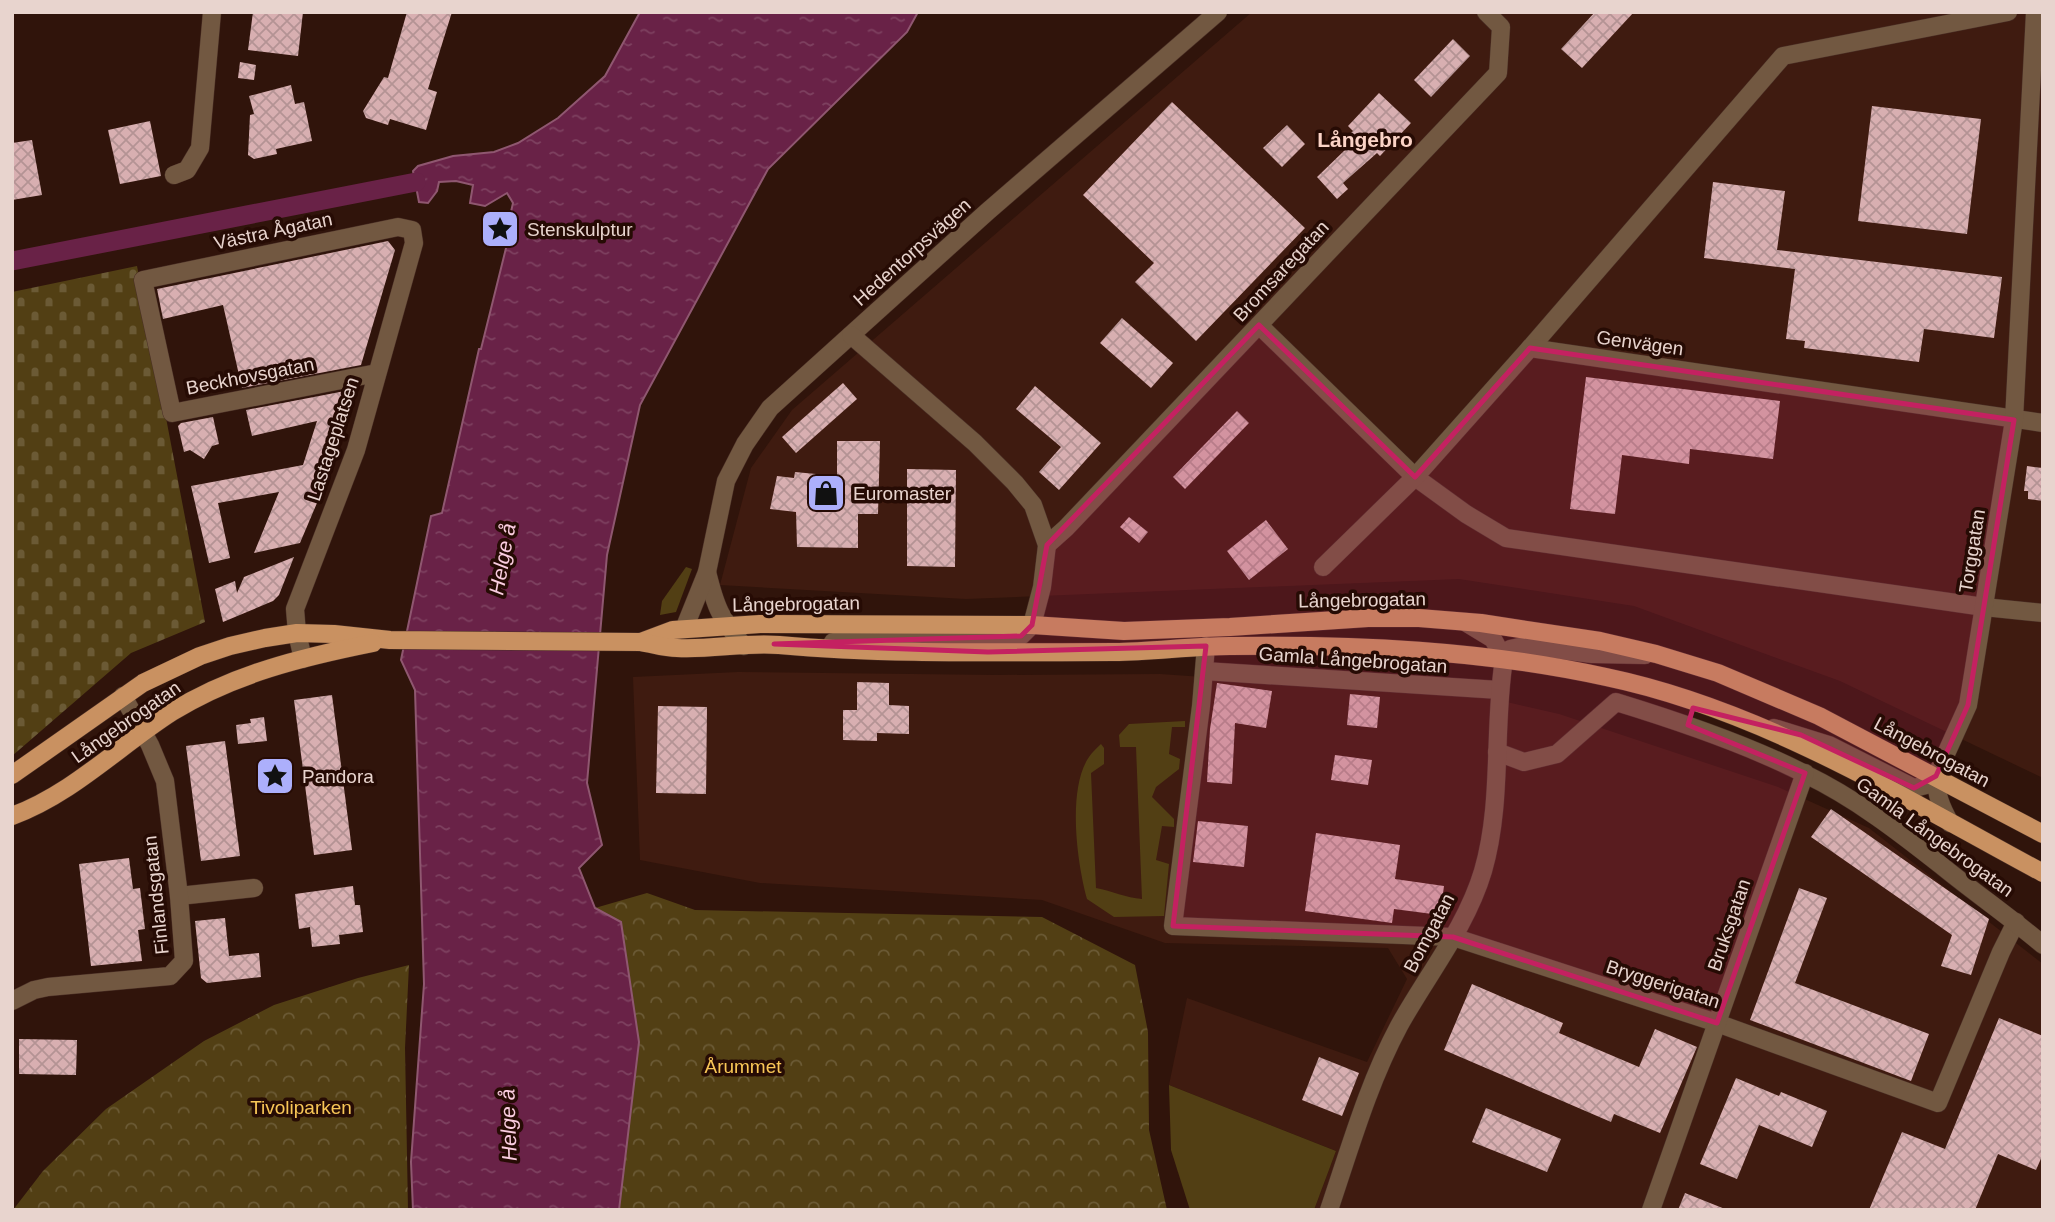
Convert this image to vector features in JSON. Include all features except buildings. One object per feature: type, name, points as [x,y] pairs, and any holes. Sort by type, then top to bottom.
[{"type":"main road","name":"Långebrogatan","points":[[634,642],[673,630],[760,624],[1032,625],[1124,631],[1368,618],[1419,618],[1465,622],[1600,641],[1656,654],[1718,673],[1777,696],[1936,776],[2043,834]]},
{"type":"main road","name":"Långebrogatan","points":[[12,775],[123,696],[152,679],[200,656],[230,646],[297,633],[394,639],[634,642],[677,648],[774,644],[827,650],[988,652],[1117,652],[1206,646],[1377,648],[1504,659],[1610,677],[1729,713],[1790,739],[2043,873]]},
{"type":"main road","name":"Långebrogatan","points":[[12,816],[72,785],[143,732],[189,702],[227,683],[303,659],[394,639]]},
{"type":"street","points":[[174,175],[187,170],[200,148],[212,12]]},
{"type":"street","name":"Hedentorpsvägen","points":[[684,629],[707,572],[726,481],[745,444],[770,408],[1217,12]]},
{"type":"street","name":"Bromsaregatan","points":[[1047,545],[1498,72],[1501,27],[1486,12]]},
{"type":"street","points":[[1323,567],[1415,477],[1783,56],[2008,12]]},
{"type":"street","name":"Torggatan","points":[[1936,776],[1968,705],[2014,420],[2035,12]]},
{"type":"street","name":"Västra Ågatan","points":[[172,412],[143,280],[398,227],[412,230]]},
{"type":"street","name":"Lastageplatsen","points":[[303,659],[295,609],[356,450],[414,243],[412,230]]},
{"type":"street","points":[[1259,325],[1415,477],[1466,514],[1506,538],[1984,607],[2043,613]]},
{"type":"street","points":[[774,644],[1007,639],[1021,636],[1032,625],[1042,587],[1047,545],[1033,505],[975,443],[851,335]]},
{"type":"street","name":"Genvägen","points":[[1530,348],[2043,423]]},
{"type":"street","name":"Beckhovsgatan","points":[[172,412],[377,373]]},
{"type":"street","name":"Hedentorpsvägen","points":[[707,572],[713,600],[744,646]]},
{"type":"street","points":[[1465,622],[1493,639],[1504,659]]},
{"type":"street","points":[[1204,671],[1206,646]]},
{"type":"street","points":[[1504,659],[1510,649],[1538,646],[1592,654],[1656,654]]},
{"type":"street","name":"Bomgatan","points":[[1329,1210],[1381,1063],[1400,1024],[1453,937],[1483,872],[1490,833],[1499,690],[1504,659]]},
{"type":"street","name":"Gamla Långebrogatan","points":[[1204,671],[1499,690]]},
{"type":"street","name":"Bryggerigatan","points":[[1204,671],[1172,926],[1453,937],[1717,1023],[1938,1103],[2016,922]]},
{"type":"street","name":"Finlandsgatan","points":[[12,1001],[34,990],[48,987],[170,976],[184,961],[165,780],[123,696]]},
{"type":"street","name":"Gamla Långebrogatan","points":[[1497,752],[1524,762],[1556,754],[1616,702],[1680,722],[1805,773],[1895,828],[2043,945]]},
{"type":"street","points":[[1757,724],[1829,745],[1914,788],[1926,785],[1936,776]]},
{"type":"street","name":"Bruksgatan","points":[[1651,1210],[1805,773]]},
{"type":"street","points":[[1936,776],[1940,807],[1950,823]]},
{"type":"street","points":[[179,896],[254,888]]},
{"type":"highlighted area","points":[[1259,325],[1415,477],[1530,348],[2014,420],[1968,705],[1936,776],[1914,788],[1801,735],[1693,708],[1688,725],[1805,773],[1717,1023],[1453,937],[1173,926],[1206,646],[988,652],[774,644],[1021,636],[1032,625],[1047,545]]},
{"type":"shaded area","points":[[1252,12],[2043,12],[2043,778],[1840,681],[1634,606],[1459,579],[966,599],[720,585],[751,468],[792,410]]},
{"type":"shaded area","points":[[738,672],[1160,674],[1481,696],[1559,714],[1778,787],[1869,828],[2043,964],[2043,1210],[1314,1210],[1336,1151],[1169,1085],[1187,998],[1367,1062],[1407,979],[1388,948],[1165,943],[1042,900],[760,883],[640,860],[633,677]]},
{"type":"green space","points":[[137,266],[205,622],[131,653],[12,756],[12,292]]},
{"type":"green space","points":[[686,567],[692,569],[676,612],[660,615],[662,601]]},
{"type":"green space","points":[[1185,721],[1185,727],[1172,727],[1169,754],[1180,759],[1179,769],[1156,787],[1152,797],[1174,819],[1174,827],[1162,826],[1156,860],[1169,864],[1164,916],[1114,917],[1087,899],[1083,884],[1076,826],[1076,806],[1082,771],[1090,755],[1101,744],[1104,748],[1104,764],[1091,773],[1096,888],[1142,899],[1136,747],[1120,747],[1119,735],[1129,724]]},
{"type":"green space","name":"Årummet","points":[[647,893],[695,910],[1042,917],[1135,965],[1148,1032],[1149,1130],[1167,1210],[578,1210],[621,922],[595,908]]},
{"type":"green space","name":"Tivoliparken","points":[[409,965],[405,1048],[408,1210],[13,1210],[43,1171],[106,1109],[204,1041],[274,1005]]},
{"type":"green space","points":[[1169,1085],[1336,1151],[1314,1210],[1190,1210],[1171,1150]]},
{"type":"water","name":"Helge å","points":[[640,12],[918,12],[907,32],[768,169],[640,405],[607,555],[587,783],[602,845],[579,868],[595,908],[621,922],[639,1042],[619,1210],[413,1210],[411,1162],[424,984],[415,690],[401,660],[431,516],[442,513],[479,349],[509,236],[506,234],[513,203],[507,193],[485,206],[470,203],[473,185],[456,181],[439,182],[437,191],[428,203],[419,202],[413,171],[418,166],[453,156],[494,152],[518,143],[558,118],[605,76]]},
{"type":"waterway","points":[[12,261],[416,182]]},
{"type":"place","name":"Stenskulptur","points":[[500,229]]},
{"type":"place","name":"Euromaster","points":[[826,493]]},
{"type":"place","name":"Pandora","points":[[275,776]]},
{"type":"district","name":"Långebro","points":[[1365,139]]}]
